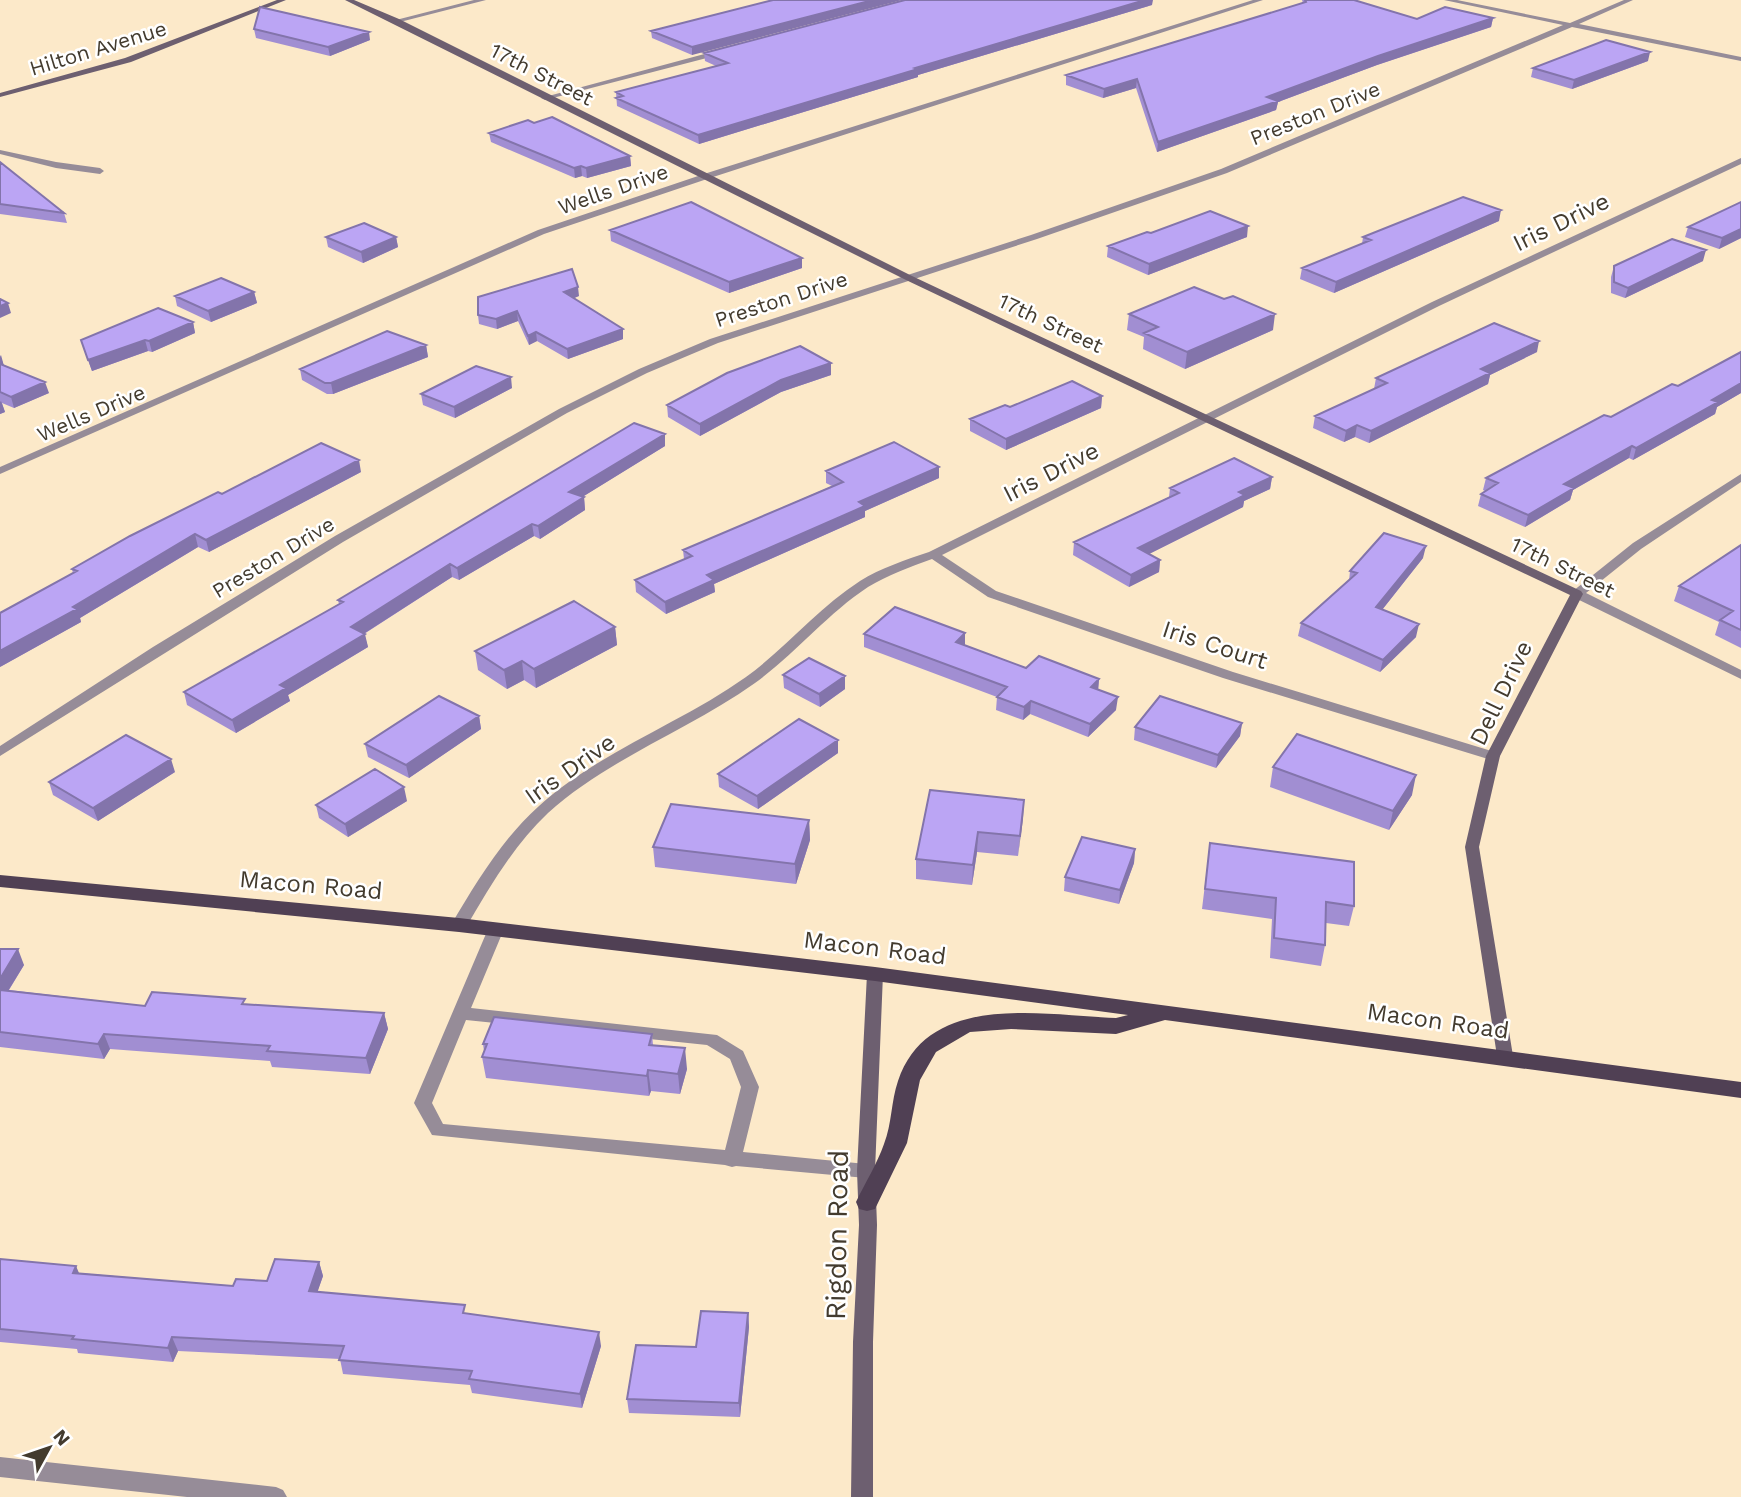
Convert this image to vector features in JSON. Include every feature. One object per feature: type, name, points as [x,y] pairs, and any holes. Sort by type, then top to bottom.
[{"type":"main road","name":"Macon Road","points":[[0,881],[459,925],[876,974],[1505,1056],[1741,1090]]},
{"type":"main road","points":[[867,1202],[896,1143],[909,1080],[929,1046],[966,1025],[1011,1021],[1116,1026],[1168,1013]]},
{"type":"street","name":"Hilton Avenue","points":[[0,95],[128,60],[283,0]]},
{"type":"street","name":"17th Street","points":[[348,0],[909,278],[1577,594],[1741,675]]},
{"type":"street","points":[[397,22],[483,0]]},
{"type":"street","name":"Wells Drive","points":[[0,471],[541,232],[707,176],[1260,0]]},
{"type":"street","points":[[1447,0],[1741,59]]},
{"type":"street","name":"Preston Drive","points":[[0,752],[158,650],[328,546],[563,411],[714,341],[1132,204],[1224,171],[1630,0]]},
{"type":"street","points":[[545,98],[732,49]]},
{"type":"street","points":[[0,152],[57,165],[100,171]]},
{"type":"street","name":"Iris Drive","points":[[459,925],[491,869],[522,831],[558,797],[601,767],[708,710],[753,678],[856,589],[896,567],[933,555],[1206,417],[1741,161]]},
{"type":"street","name":"Dell Drive","points":[[1505,1056],[1472,846],[1493,756],[1577,594],[1637,546],[1741,477]]},
{"type":"street","name":"Iris Court","points":[[933,555],[992,594],[1228,675],[1493,756]]},
{"type":"street","points":[[496,929],[423,1102],[438,1130],[866,1171]]},
{"type":"street","name":"Rigdon Road","points":[[862,1497],[866,1171],[876,974]]},
{"type":"street","points":[[461,1013],[711,1039],[737,1055],[750,1087],[732,1160]]},
{"type":"street","points":[[0,1467],[276,1497]]},
{"type":"building","points":[[773,0],[873,0],[692,47],[651,31]]},
{"type":"building","points":[[905,0],[1145,0],[698,135],[616,98],[623,96],[616,92],[728,63],[704,53]]},
{"type":"building","points":[[1305,0],[1354,0],[1417,19],[1445,7],[1493,18],[1267,97],[1278,101],[1158,142],[1137,79],[1104,89],[1066,75],[1306,2]]},
{"type":"building","points":[[260,7],[369,32],[328,47],[254,29]]},
{"type":"building","points":[[1606,40],[1650,52],[1574,80],[1533,68]]},
{"type":"building","points":[[552,117],[630,156],[586,168],[574,168],[489,133],[528,120],[534,123]]},
{"type":"building","points":[[0,162],[64,213],[0,204]]},
{"type":"building","points":[[1463,197],[1501,210],[1336,282],[1302,268],[1371,240],[1363,237]]},
{"type":"building","points":[[691,202],[802,258],[729,282],[610,230]]},
{"type":"building","points":[[1741,202],[1741,229],[1722,238],[1688,227]]},
{"type":"building","points":[[1210,211],[1248,226],[1149,264],[1108,246],[1147,232],[1151,233]]},
{"type":"building","points":[[364,223],[396,237],[361,252],[326,237]]},
{"type":"building","points":[[1672,239],[1706,250],[1628,288],[1614,282],[1614,266]]},
{"type":"building","points":[[572,269],[578,287],[564,292],[623,329],[567,349],[536,332],[528,336],[517,311],[496,319],[478,315],[478,297]]},
{"type":"building","points":[[221,278],[254,292],[208,311],[175,296]]},
{"type":"building","points":[[1194,287],[1224,299],[1233,296],[1275,314],[1187,352],[1144,333],[1158,327],[1129,314]]},
{"type":"building","points":[[158,308],[193,322],[149,341],[145,340],[88,360],[81,340]]},
{"type":"building","points":[[1494,323],[1539,341],[1481,369],[1490,373],[1371,431],[1357,425],[1346,431],[1315,416],[1387,383],[1376,378]]},
{"type":"building","points":[[387,331],[426,345],[331,383],[325,383],[300,369]]},
{"type":"building","points":[[800,346],[831,363],[781,380],[700,424],[667,405],[727,373]]},
{"type":"building","points":[[1741,352],[1741,383],[1712,400],[1718,402],[1564,484],[1574,488],[1528,515],[1481,494],[1498,483],[1486,478],[1604,415],[1611,417],[1672,384],[1678,386]]},
{"type":"building","points":[[0,364],[45,382],[11,397],[0,392]]},
{"type":"building","points":[[476,366],[511,377],[454,407],[421,394]]},
{"type":"building","points":[[1072,381],[1102,396],[1006,439],[970,419],[1005,405],[1010,407]]},
{"type":"building","points":[[634,423],[665,434],[569,492],[584,497],[538,526],[532,524],[457,568],[450,564],[351,627],[365,634],[280,685],[286,688],[232,720],[184,692],[343,602],[338,600]]},
{"type":"building","points":[[894,442],[939,467],[859,502],[865,506],[707,575],[714,580],[665,602],[635,580],[692,556],[683,550],[843,482],[826,471]]},
{"type":"building","points":[[321,443],[359,460],[206,540],[195,534],[73,607],[77,609],[0,651],[0,613],[77,571],[72,569],[130,536],[218,492],[222,494]]},
{"type":"building","points":[[1234,458],[1272,477],[1239,492],[1245,495],[1138,548],[1160,560],[1131,575],[1074,542],[1179,493],[1170,488]]},
{"type":"building","points":[[1384,533],[1426,546],[1376,607],[1419,624],[1383,660],[1301,623],[1357,573],[1350,571]]},
{"type":"building","points":[[1741,545],[1741,630],[1720,620],[1733,611],[1679,586]]},
{"type":"building","points":[[574,601],[615,627],[534,669],[522,661],[504,670],[475,651]]},
{"type":"building","points":[[895,607],[965,633],[956,642],[1026,668],[1039,656],[1099,679],[1091,687],[1118,697],[1090,724],[1031,701],[1024,707],[997,697],[1007,687],[864,634]]},
{"type":"building","points":[[809,658],[845,676],[819,694],[783,675]]},
{"type":"building","points":[[439,696],[479,716],[406,765],[365,744]]},
{"type":"building","points":[[1160,696],[1242,723],[1218,755],[1135,727]]},
{"type":"building","points":[[799,719],[838,740],[757,796],[718,774]]},
{"type":"building","points":[[1297,734],[1416,775],[1393,811],[1273,767]]},
{"type":"building","points":[[126,735],[171,759],[93,808],[49,782]]},
{"type":"building","points":[[375,769],[404,787],[345,824],[316,805]]},
{"type":"building","points":[[930,790],[1024,800],[1020,836],[978,832],[973,865],[916,859]]},
{"type":"building","points":[[671,804],[809,820],[795,864],[653,847]]},
{"type":"building","points":[[1082,837],[1135,849],[1120,890],[1065,877]]},
{"type":"building","points":[[1210,843],[1354,862],[1354,906],[1326,902],[1325,945],[1274,938],[1276,898],[1205,889]]},
{"type":"building","points":[[0,949],[18,949],[0,979]]},
{"type":"building","points":[[0,990],[145,1006],[152,992],[245,999],[242,1004],[384,1013],[366,1058],[267,1051],[270,1046],[104,1034],[98,1044],[0,1032]]},
{"type":"building","points":[[494,1017],[652,1034],[649,1045],[685,1048],[678,1074],[648,1070],[647,1076],[482,1057],[487,1044],[483,1044]]},
{"type":"building","points":[[0,1259],[76,1266],[73,1273],[233,1286],[236,1279],[267,1281],[275,1259],[319,1262],[309,1291],[465,1305],[463,1313],[599,1332],[580,1394],[469,1379],[472,1371],[339,1360],[344,1346],[172,1337],[168,1348],[72,1339],[74,1336],[0,1329]]},
{"type":"building","points":[[701,1311],[748,1313],[739,1403],[627,1399],[636,1345],[696,1347]]}]
